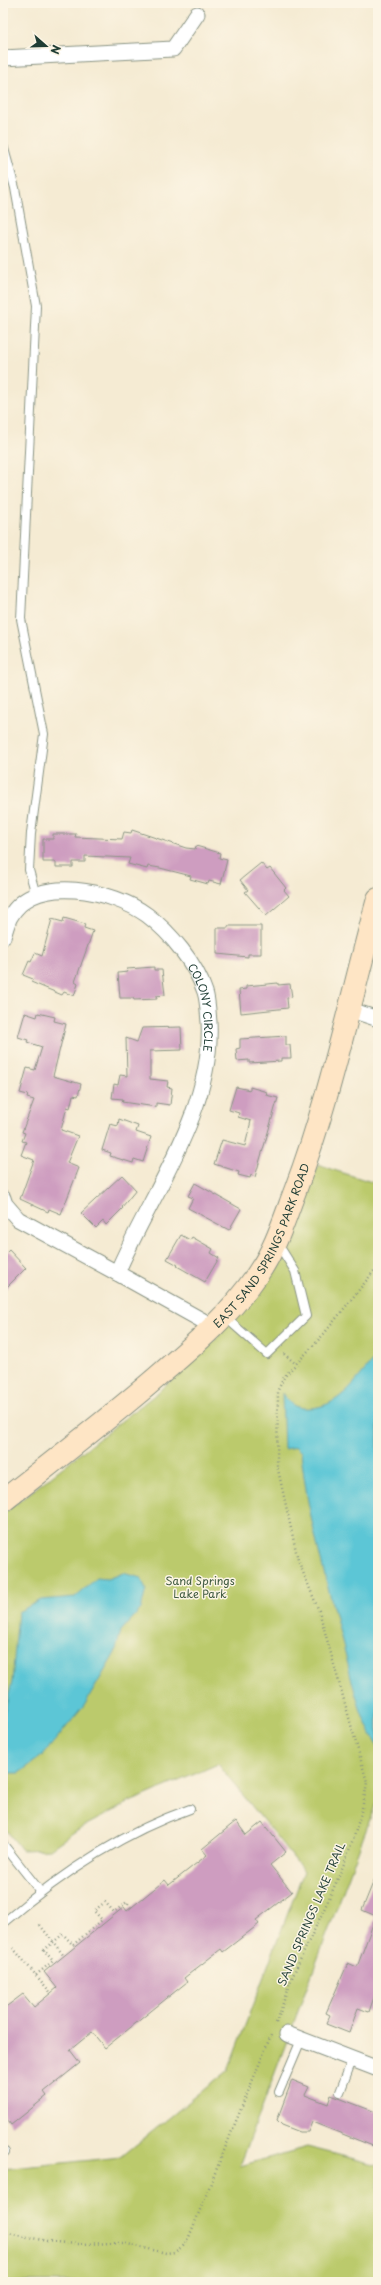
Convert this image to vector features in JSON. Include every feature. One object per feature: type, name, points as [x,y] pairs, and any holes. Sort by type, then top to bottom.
[{"type":"street","points":[[3,58],[173,49],[197,14]]},
{"type":"street","name":"COLONY CIRCLE","points":[[3,937],[10,916],[22,904],[36,895],[52,890],[70,889],[128,903],[148,916],[164,930],[186,957],[205,992],[209,1023],[208,1049],[204,1077],[193,1111],[175,1156],[128,1246],[117,1273]]},
{"type":"street","name":"EAST SAND SPRINGS PARK ROAD","points":[[3,1501],[129,1401],[219,1322],[258,1274],[276,1242],[307,1161],[326,1100],[348,1009],[378,898]]},
{"type":"street","points":[[348,1009],[378,1019]]},
{"type":"street","points":[[3,1198],[5,1204],[18,1219],[117,1273],[219,1322]]},
{"type":"street","points":[[284,2033],[378,2069]]},
{"type":"lane","points":[[3,145],[15,188],[36,306],[21,619],[44,734],[31,833],[29,870],[36,895]]},
{"type":"lane","points":[[219,1322],[267,1354],[306,1316],[295,1271],[276,1242]]},
{"type":"lane","points":[[3,1923],[40,1891],[116,1842],[190,1809]]},
{"type":"lane","points":[[3,1844],[6,1853],[40,1891]]},
{"type":"lane","points":[[279,2092],[284,2033]]},
{"type":"lane","points":[[340,2092],[352,2060]]},
{"type":"path","name":"SAND SPRINGS LAKE TRAIL","points":[[3,2232],[47,2241],[96,2245],[123,2243],[166,2253],[175,2252],[183,2246],[189,2237],[252,2078],[284,2033],[291,1981],[317,1928],[345,1860],[364,1799],[367,1782],[319,1611],[298,1560],[277,1466],[278,1390],[284,1377],[323,1335],[378,1266]]},
{"type":"path","points":[[275,1347],[296,1364]]},
{"type":"path","points":[[36,1975],[53,1961],[44,1950],[63,1934],[73,1945],[102,1920],[94,1911],[105,1902],[114,1912],[127,1902],[131,1908]]},
{"type":"path","points":[[40,1925],[64,1956]]},
{"type":"path","points":[[13,1948],[51,1993]]},
{"type":"green space","name":"Sand Springs Lake Park","points":[[318,1165],[378,1184],[378,1798],[240,2166],[307,2147],[378,2165],[378,2282],[3,2282],[3,2169],[121,2157],[228,2070],[304,1871],[218,1764],[130,1802],[77,1830],[50,1849],[22,1850],[3,1826],[3,1514],[157,1393],[216,1339],[293,1235]]},
{"type":"water","points":[[378,1354],[378,1746],[365,1721],[360,1707],[341,1637],[312,1522],[301,1452],[296,1447],[284,1449],[282,1393],[288,1401],[301,1408],[321,1406],[331,1402],[348,1389]]},
{"type":"water","points":[[123,1573],[141,1578],[146,1589],[141,1609],[121,1631],[115,1653],[84,1706],[42,1756],[19,1773],[3,1773],[3,1718],[12,1682],[18,1612],[41,1600],[75,1597],[97,1578],[107,1579]]},
{"type":"building","points":[[132,830],[186,848],[195,849],[196,846],[220,853],[219,858],[227,860],[221,884],[209,881],[208,884],[190,879],[191,876],[160,868],[148,866],[147,869],[128,864],[130,858],[85,856],[85,862],[73,862],[73,867],[56,867],[56,862],[43,862],[43,839],[53,839],[53,834],[76,834],[75,837],[122,839],[124,832],[131,833]]},
{"type":"building","points":[[261,863],[267,870],[270,868],[286,888],[284,890],[289,896],[266,916],[245,892],[248,890],[240,880]]},
{"type":"building","points":[[64,918],[85,924],[84,928],[93,931],[75,982],[78,984],[74,996],[64,992],[62,995],[31,982],[33,979],[23,975],[29,961],[31,962],[35,953],[42,956],[52,919],[63,922]]},
{"type":"building","points":[[228,926],[261,926],[261,954],[248,954],[248,957],[217,954],[217,928],[228,928]]},
{"type":"building","points":[[154,967],[154,970],[162,970],[165,995],[156,996],[157,999],[134,1000],[133,998],[120,998],[118,973],[128,972],[127,969]]},
{"type":"building","points":[[278,983],[278,985],[290,984],[292,997],[287,998],[288,1008],[241,1013],[239,990],[246,989],[246,986]]},
{"type":"building","points":[[25,1013],[37,1017],[38,1013],[55,1017],[54,1021],[66,1024],[53,1076],[81,1084],[78,1096],[73,1095],[70,1108],[67,1107],[61,1130],[78,1136],[67,1163],[79,1168],[61,1214],[49,1209],[48,1212],[20,1199],[34,1160],[21,1155],[26,1142],[22,1141],[25,1133],[22,1132],[34,1100],[27,1098],[28,1095],[20,1093],[27,1068],[35,1070],[42,1047],[18,1037]]},
{"type":"building","points":[[181,1027],[182,1050],[150,1051],[150,1079],[168,1081],[167,1087],[172,1088],[170,1105],[156,1103],[156,1107],[122,1102],[123,1099],[112,1098],[114,1084],[118,1085],[120,1075],[127,1076],[126,1038],[137,1042],[142,1028]]},
{"type":"building","points":[[286,1036],[286,1045],[290,1045],[291,1058],[281,1058],[281,1061],[249,1063],[249,1060],[237,1061],[236,1049],[240,1048],[240,1039]]},
{"type":"building","points":[[236,1087],[250,1090],[250,1087],[267,1092],[266,1095],[278,1098],[255,1177],[251,1175],[250,1178],[238,1175],[239,1172],[214,1164],[222,1140],[245,1146],[251,1121],[238,1117],[239,1113],[229,1110]]},
{"type":"building","points":[[119,1119],[138,1126],[136,1132],[151,1137],[143,1162],[134,1159],[133,1163],[110,1156],[111,1153],[102,1150],[110,1124],[118,1126]]},
{"type":"building","points":[[122,1175],[136,1190],[122,1207],[123,1208],[106,1225],[103,1221],[96,1228],[81,1213]]},
{"type":"building","points":[[195,1183],[241,1209],[229,1230],[188,1208],[193,1198],[188,1196]]},
{"type":"building","points":[[181,1235],[190,1240],[192,1237],[213,1249],[211,1253],[219,1258],[205,1282],[167,1259]]},
{"type":"building","points":[[9,1250],[26,1268],[3,1291],[3,1256]]},
{"type":"building","points":[[236,1821],[246,1835],[262,1822],[286,1852],[270,1865],[292,1892],[256,1920],[259,1924],[223,1952],[221,1949],[184,1978],[187,1982],[105,2048],[92,2032],[70,2050],[80,2063],[44,2092],[47,2096],[11,2125],[3,2114],[3,2009],[23,1994],[34,2007],[57,1988],[44,1972],[124,1907],[127,1911],[165,1880],[169,1885],[207,1855],[202,1849]]},
{"type":"building","points":[[377,1873],[378,1985],[369,2012],[358,2008],[349,2033],[326,2024],[330,2015],[326,2013],[348,1963],[357,1967],[376,1916],[362,1910]]},
{"type":"building","points":[[292,2080],[309,2087],[305,2095],[328,2104],[331,2095],[378,2113],[378,2148],[312,2122],[308,2132],[300,2132],[282,2125],[277,2120]]}]
